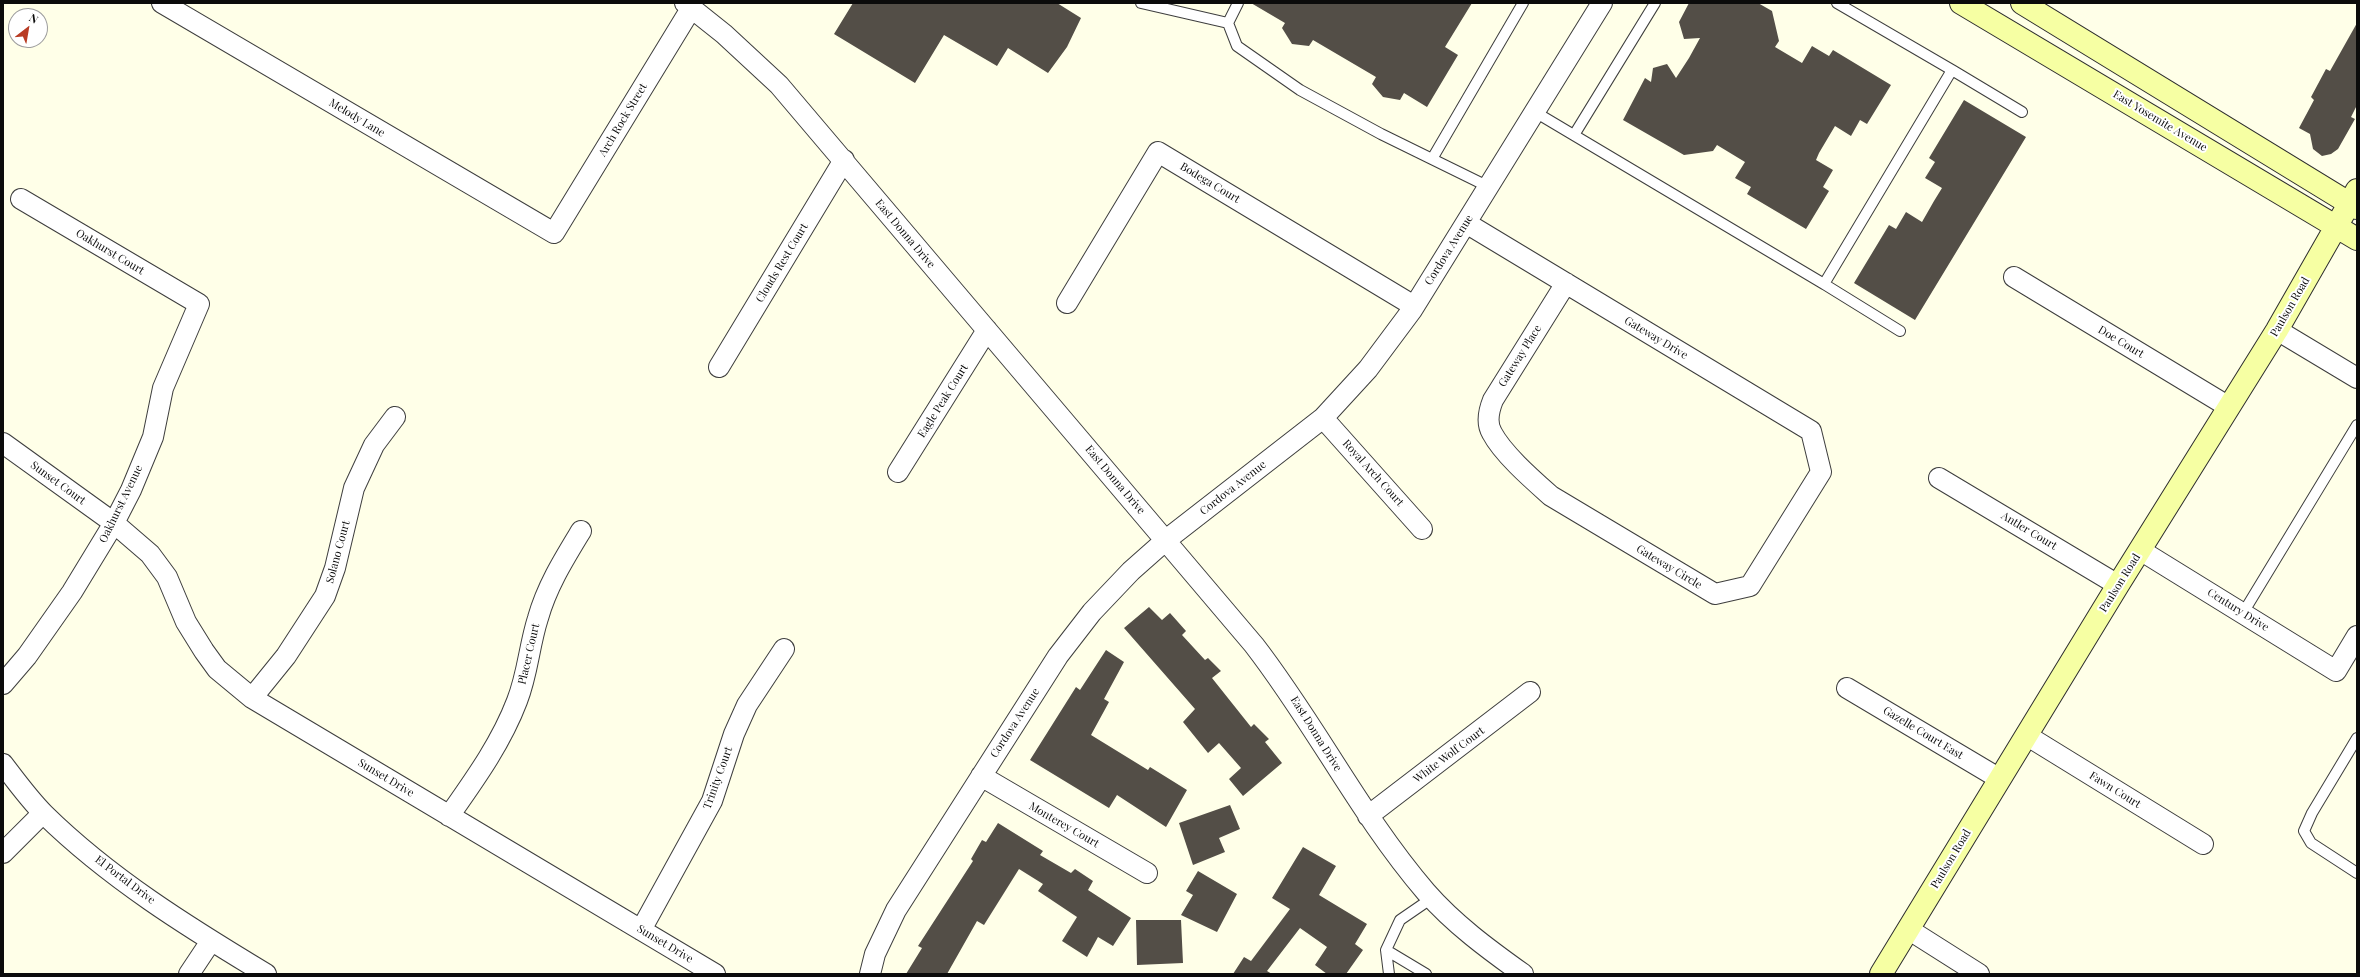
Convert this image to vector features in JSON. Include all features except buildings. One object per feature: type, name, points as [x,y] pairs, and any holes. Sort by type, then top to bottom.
[{"type":"street","name":"Melody Lane","points":[[162,3],[554,233]]},
{"type":"street","name":"Cordova Avenue","points":[[870,974],[875,954],[893,916],[1058,656],[1092,612],[1131,571],[1166,540],[1323,418],[1368,369],[1414,306],[1602,3]]},
{"type":"street","name":"East Yosemite Avenue","points":[[1962,3],[2357,239]]},
{"type":"street","name":"Arch Rock Street","points":[[554,233],[688,5]]},
{"type":"street","name":"East Donna Drive","points":[[688,5],[750,56],[779,85],[1166,540],[1279,677],[1302,709],[1368,816],[1392,851],[1432,898],[1466,931],[1523,974]]},
{"type":"street","points":[[2031,6],[2354,200]]},
{"type":"street","name":"Bodega Court","points":[[1067,303],[1158,152],[1414,306]]},
{"type":"street","name":"Clouds Rest Court","points":[[719,367],[844,160]]},
{"type":"street","name":"Oakhurst Court","points":[[21,199],[200,304]]},
{"type":"street","name":"Paulson Road","points":[[1881,974],[2118,585],[2277,330],[2336,226],[2354,200]]},
{"type":"street","name":"Gateway Drive","points":[[1466,223],[1811,431],[1821,472]]},
{"type":"street","name":"Doe Court","points":[[2014,277],[2229,407]]},
{"type":"street","name":"Gateway Place","points":[[1492,433],[1488,421],[1493,400],[1566,284]]},
{"type":"street","name":"Oakhurst Avenue","points":[[3,684],[27,656],[72,592],[114,523],[131,490],[152,437],[163,388],[200,304]]},
{"type":"street","name":"Eagle Peak Court","points":[[898,472],[987,330]]},
{"type":"street","points":[[2277,330],[2357,378]]},
{"type":"street","name":"Solano Court","points":[[252,698],[286,656],[325,596],[335,568],[354,488],[374,446],[395,417]]},
{"type":"street","name":"Royal Arch Court","points":[[1323,418],[1422,529]]},
{"type":"street","name":"Gateway Circle","points":[[1492,433],[1527,476],[1551,496],[1715,594],[1750,586],[1821,472]]},
{"type":"street","name":"Sunset Court","points":[[3,443],[114,523]]},
{"type":"street","name":"Antler Court","points":[[1939,478],[2118,585]]},
{"type":"street","name":"Sunset Drive","points":[[114,523],[150,554],[167,577],[186,622],[217,669],[252,698],[715,974]]},
{"type":"street","name":"Placer Court","points":[[449,816],[488,762],[517,702],[528,671],[531,644],[547,591],[559,566],[581,531]]},
{"type":"street","name":"Century Drive","points":[[2140,550],[2336,671],[2357,636]]},
{"type":"street","name":"Trinity Court","points":[[641,930],[712,801],[734,734],[747,704],[784,650]]},
{"type":"street","name":"Gazelle Court East","points":[[1847,688],[2000,779]]},
{"type":"street","name":"White Wolf Court","points":[[1368,816],[1530,692]]},
{"type":"street","name":"Fawn Court","points":[[2026,735],[2203,844]]},
{"type":"street","name":"El Portal Drive","points":[[3,764],[43,813],[124,881],[211,941],[266,974]]},
{"type":"street","name":"Monterey Court","points":[[981,776],[1147,873]]},
{"type":"street","points":[[3,853],[43,813]]},
{"type":"street","points":[[1908,929],[1979,974]]},
{"type":"street","points":[[189,974],[211,941]]},
{"type":"lane","points":[[1141,3],[1228,23]]},
{"type":"lane","points":[[1238,3],[1228,23],[1237,46],[1300,90],[1432,159],[1489,186]]},
{"type":"lane","points":[[1432,159],[1523,3]]},
{"type":"lane","points":[[1838,3],[2022,112]]},
{"type":"lane","points":[[1574,136],[1650,5]]},
{"type":"lane","points":[[1824,284],[1952,70]]},
{"type":"lane","points":[[1535,112],[1824,284],[1900,331]]},
{"type":"lane","points":[[2243,613],[2357,425]]},
{"type":"lane","points":[[2357,738],[2312,813],[2304,831],[2311,843],[2357,873]]},
{"type":"lane","points":[[1389,974],[1386,950],[1400,920],[1432,898]]},
{"type":"lane","points":[[1386,950],[1426,974]]}]
